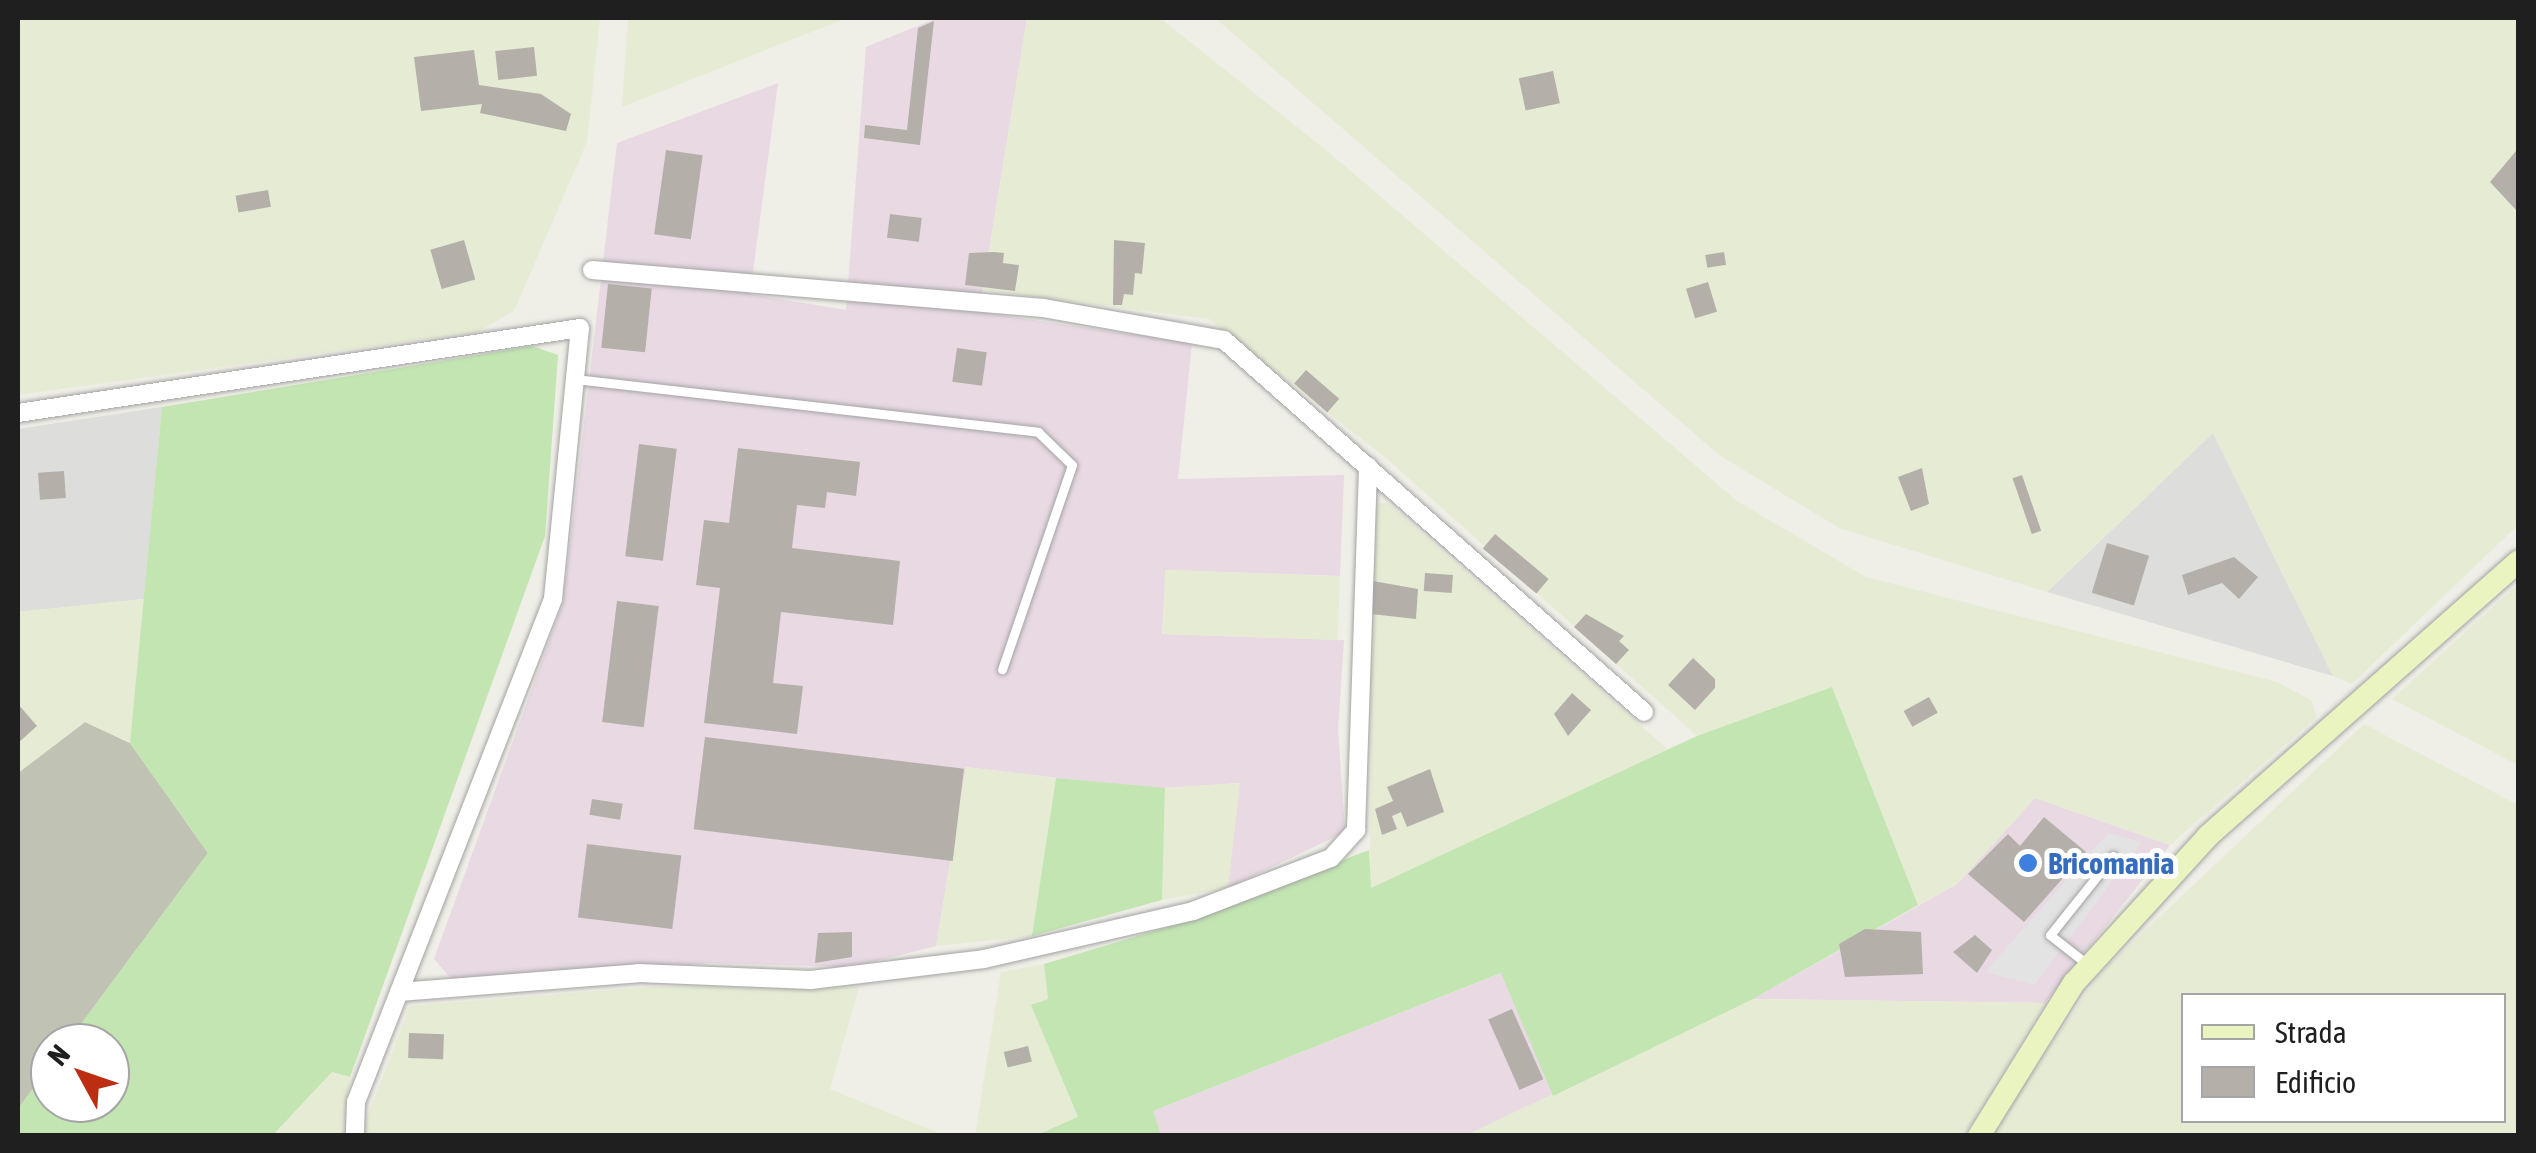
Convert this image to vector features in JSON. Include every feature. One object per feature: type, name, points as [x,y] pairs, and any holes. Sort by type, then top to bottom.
[{"type":"main road","points":[[1980,1136],[2089,966],[2208,836],[2518,562]]},
{"type":"street","points":[[592,270],[1043,308],[1224,340],[1644,712]]},
{"type":"street","points":[[18,413],[580,328],[553,599],[356,1102],[355,1136]]},
{"type":"street","points":[[399,992],[638,973],[811,980],[984,959],[1193,911],[1331,858],[1356,830],[1368,466]]},
{"type":"lane","points":[[575,380],[1038,432],[1072,465],[1002,669]]},
{"type":"lane","points":[[2089,966],[2050,935],[2112,856]]},
{"type":"shaded area","points":[[18,18],[600,18],[587,142],[514,311],[477,332],[18,395]]},
{"type":"shaded area","points":[[628,18],[847,18],[622,107]]},
{"type":"shaded area","points":[[937,18],[1027,18],[979,312],[1192,343],[1178,479],[1344,475],[1340,576],[1166,570],[1162,634],[1344,640],[1338,729],[1345,832],[1228,888],[1239,783],[1149,789],[966,767],[936,946],[852,967],[708,963],[458,986],[434,959],[563,603],[617,143],[778,83],[750,294],[846,310],[866,47]]},
{"type":"shaded area","points":[[1027,18],[1160,18],[1326,150],[1737,501],[1866,577],[2277,682],[2311,700],[2317,717],[2170,845],[2035,798],[1957,884],[1918,905],[1832,687],[1697,736],[1387,459],[1209,319],[983,290]]},
{"type":"shaded area","points":[[1215,18],[2518,18],[2518,525],[2352,684],[2333,676],[2213,433],[2047,592],[1839,528],[1719,455]]},
{"type":"shaded area","points":[[162,407],[144,599],[18,612],[18,429]]},
{"type":"shaded area","points":[[2213,433],[2333,676],[2047,592]]},
{"type":"shaded area","points":[[1388,503],[1672,753],[1370,889],[1372,504]]},
{"type":"shaded area","points":[[1165,570],[1340,576],[1338,640],[1163,634]]},
{"type":"shaded area","points":[[2518,584],[2518,765],[2392,699]]},
{"type":"shaded area","points":[[144,599],[130,743],[85,722],[18,773],[18,612]]},
{"type":"shaded area","points":[[85,722],[130,743],[208,853],[82,1023],[30,1023],[30,1093],[18,1109],[18,773]]},
{"type":"shaded area","points":[[2364,724],[2518,805],[2518,1135],[1989,1136],[2100,973]]},
{"type":"shaded area","points":[[966,767],[1056,778],[1032,936],[936,946]]},
{"type":"shaded area","points":[[1240,783],[1228,888],[1162,900],[1165,788]]},
{"type":"shaded area","points":[[2035,798],[2170,845],[2045,1003],[1753,999],[1957,884]]},
{"type":"shaded area","points":[[2108,833],[2142,842],[2034,985],[1985,972]]},
{"type":"shaded area","points":[[1044,964],[1048,999],[1032,1006],[1078,1118],[1037,1135],[975,1136],[1001,972]]},
{"type":"shaded area","points":[[1502,973],[1553,1096],[1466,1136],[1161,1135],[1153,1111]]},
{"type":"shaded area","points":[[652,987],[859,987],[830,1089],[944,1135],[360,1136],[410,1006]]},
{"type":"shaded area","points":[[1753,999],[2045,1003],[1964,1135],[1466,1135]]},
{"type":"shaded area","points":[[332,1072],[350,1077],[344,1135],[273,1136]]},
{"type":"green space","points":[[532,346],[558,355],[545,536],[350,1077],[332,1072],[273,1135],[18,1135],[18,1109],[30,1093],[30,1123],[130,1123],[130,1023],[82,1023],[208,853],[130,743],[162,407]]},
{"type":"green space","points":[[1832,687],[1918,905],[1753,999],[1553,1096],[1501,973],[1153,1111],[1161,1135],[1037,1135],[1078,1117],[1031,1005],[1048,999],[1044,964],[1171,926],[1369,850],[1371,888],[1697,736]]},
{"type":"green space","points":[[1056,778],[1165,788],[1162,900],[1032,936]]},
{"type":"building","points":[[934,21],[920,145],[864,138],[865,125],[907,130],[918,28]]},
{"type":"building","points":[[534,47],[537,76],[498,80],[495,51]]},
{"type":"building","points":[[474,50],[479,85],[541,94],[571,114],[566,131],[480,113],[482,104],[421,111],[414,57]]},
{"type":"building","points":[[1553,71],[1560,103],[1526,111],[1519,78]]},
{"type":"building","points":[[666,150],[703,155],[691,239],[654,234]]},
{"type":"building","points":[[2516,151],[2518,154],[2516,210],[2490,182]]},
{"type":"building","points":[[268,190],[271,207],[238,212],[236,196]]},
{"type":"building","points":[[890,214],[922,218],[919,242],[887,238]]},
{"type":"building","points":[[464,240],[475,279],[442,289],[430,250]]},
{"type":"building","points":[[1114,240],[1145,243],[1142,274],[1135,273],[1133,295],[1124,294],[1122,305],[1113,305]]},
{"type":"building","points":[[1724,252],[1726,265],[1707,268],[1705,255]]},
{"type":"building","points":[[969,253],[1004,253],[1003,263],[1019,265],[1015,291],[965,285]]},
{"type":"building","points":[[1708,282],[1717,312],[1695,318],[1686,289]]},
{"type":"building","points":[[608,284],[652,289],[645,352],[601,348]]},
{"type":"building","points":[[957,348],[987,352],[982,386],[952,382]]},
{"type":"building","points":[[1306,370],[1339,399],[1327,412],[1294,384]]},
{"type":"building","points":[[639,444],[677,449],[663,561],[625,556]]},
{"type":"building","points":[[738,448],[860,462],[856,496],[827,492],[825,508],[797,505],[792,548],[900,561],[893,625],[781,612],[773,683],[803,686],[797,734],[704,723],[720,588],[696,585],[704,520],[729,523]]},
{"type":"building","points":[[1922,468],[1929,504],[1911,511],[1898,477]]},
{"type":"building","points":[[64,471],[66,498],[40,500],[38,473]]},
{"type":"building","points":[[2022,475],[2041,531],[2032,534],[2013,478]]},
{"type":"building","points":[[1495,534],[1549,579],[1536,594],[1483,549]]},
{"type":"building","points":[[2107,543],[2149,556],[2134,606],[2092,593]]},
{"type":"building","points":[[2234,557],[2258,577],[2239,599],[2222,583],[2188,595],[2182,575]]},
{"type":"building","points":[[1425,573],[1453,575],[1452,593],[1424,591]]},
{"type":"building","points":[[1373,581],[1418,589],[1416,619],[1371,614]]},
{"type":"building","points":[[617,601],[659,606],[644,727],[602,722]]},
{"type":"building","points":[[1586,614],[1624,636],[1619,641],[1629,650],[1616,664],[1574,627]]},
{"type":"building","points":[[1693,658],[1715,679],[1715,688],[1695,710],[1668,685]]},
{"type":"building","points":[[1572,693],[1591,710],[1568,736],[1554,714]]},
{"type":"building","points":[[1929,697],[1938,713],[1912,727],[1904,711]]},
{"type":"building","points":[[18,704],[37,726],[18,743]]},
{"type":"building","points":[[705,737],[964,769],[953,861],[694,829]]},
{"type":"building","points":[[1430,769],[1444,812],[1407,827],[1401,812],[1392,816],[1397,829],[1382,835],[1375,809],[1393,801],[1387,787]]},
{"type":"building","points":[[592,799],[623,804],[620,820],[589,815]]},
{"type":"building","name":"Bricomania","points":[[2044,817],[2086,852],[2024,922],[1968,874],[2008,834],[2020,846]]},
{"type":"building","points":[[587,844],[681,856],[672,929],[578,917]]},
{"type":"building","points":[[1865,929],[1921,932],[1923,974],[1845,977],[1839,944]]},
{"type":"building","points":[[852,932],[852,957],[815,963],[818,933]]},
{"type":"building","points":[[1975,935],[1992,950],[1977,973],[1953,952]]},
{"type":"building","points":[[1512,1009],[1543,1079],[1520,1090],[1488,1020]]},
{"type":"building","points":[[409,1033],[444,1034],[443,1059],[408,1058]]},
{"type":"building","points":[[1028,1046],[1032,1062],[1008,1068],[1004,1052]]},
{"type":"place","name":"Bricomania","points":[[2028,863]]}]
